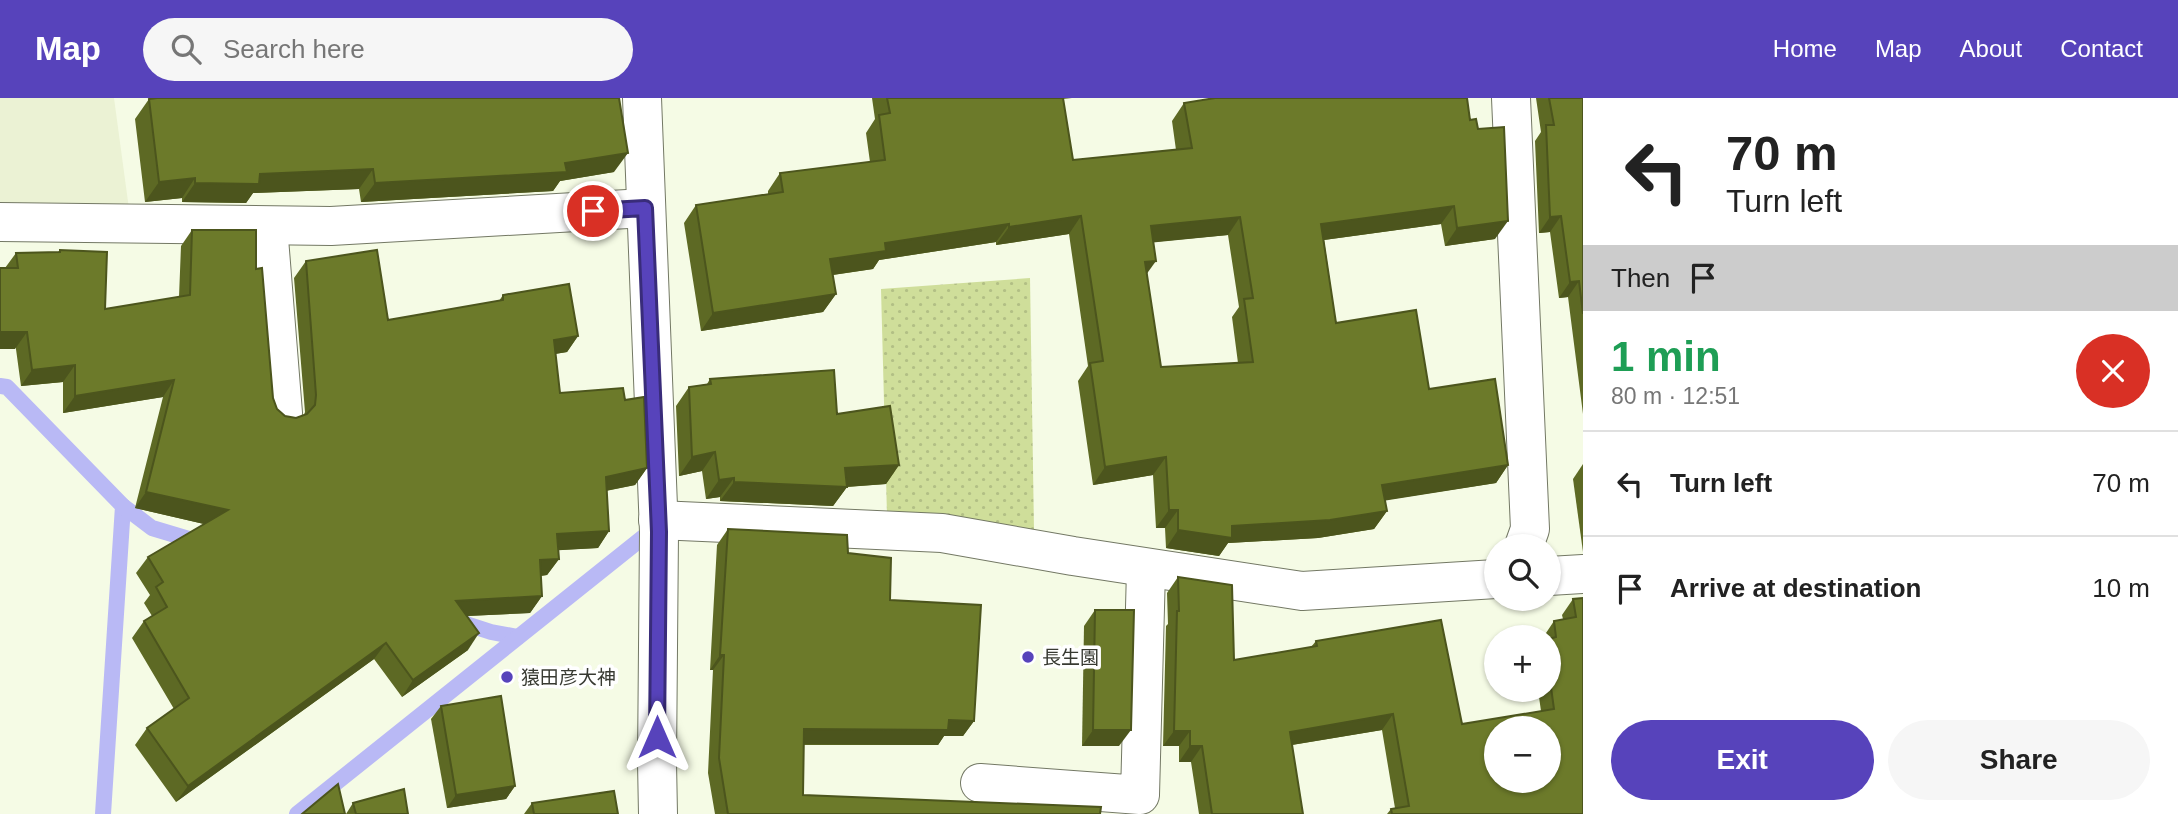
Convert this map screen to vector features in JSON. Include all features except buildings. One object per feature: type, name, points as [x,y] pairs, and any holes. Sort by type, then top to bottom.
[{"type":"street","points":[[642,98],[658,520],[658,814]]},
{"type":"street","points":[[1511,98],[1528,534]]},
{"type":"street","points":[[0,222],[331,226],[645,208]]},
{"type":"street","points":[[268,226],[283,413]]},
{"type":"street","points":[[658,520],[942,533],[1302,592],[1484,580]]},
{"type":"street","points":[[980,783],[1140,795],[1146,570]]},
{"type":"street","points":[[1561,575],[1583,574]]},
{"type":"shaded area","points":[[0,98],[114,98],[129,209],[0,208]]},
{"type":"green space","points":[[1030,278],[1034,530],[887,515],[881,289]]},
{"type":"waterway","points":[[0,386],[7,387],[123,506],[103,814]]},
{"type":"waterway","points":[[123,506],[152,528],[202,543]]},
{"type":"waterway","points":[[297,814],[656,527]]},
{"type":"waterway","points":[[454,620],[518,637]]},
{"type":"place","name":"長生園","points":[[1028,657]]},
{"type":"place","name":"猿田彦大神","points":[[507,677]]},
{"type":"route","points":[[593,211],[645,208],[659,532],[657,737]]}]
